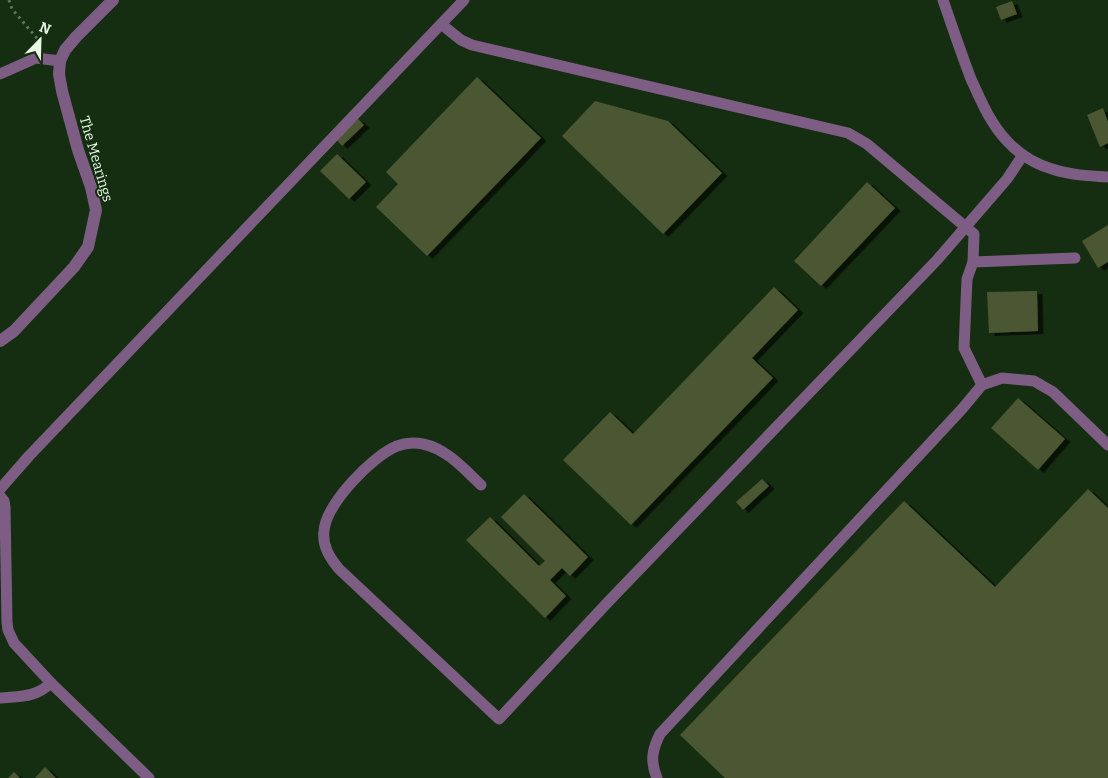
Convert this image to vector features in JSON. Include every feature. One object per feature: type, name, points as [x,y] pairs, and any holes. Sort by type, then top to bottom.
[{"type":"street","points":[[60,61],[65,50],[76,37],[113,0]]},
{"type":"street","name":"The Mearings","points":[[0,340],[14,331],[74,267],[88,247],[93,230],[96,210],[91,187],[78,150],[62,91],[59,74],[60,61]]},
{"type":"lane","points":[[0,489],[29,456],[464,0]]},
{"type":"lane","points":[[943,0],[982,103],[991,120],[1007,141],[1023,155],[1040,165],[1064,172],[1108,176]]},
{"type":"lane","points":[[441,24],[461,40],[472,45],[848,133],[867,144],[974,234],[973,262],[967,279],[964,348],[982,385]]},
{"type":"lane","points":[[0,74],[36,58],[60,61]]},
{"type":"lane","points":[[482,485],[450,456],[433,447],[414,443],[396,447],[376,459],[344,491],[328,517],[324,529],[324,539],[330,558],[338,569],[498,719],[930,267],[1007,179],[1023,155]]},
{"type":"lane","points":[[973,262],[1075,258]]},
{"type":"lane","points":[[657,778],[653,757],[655,745],[660,734],[982,385],[1002,378],[1034,382],[1053,392],[1108,445]]},
{"type":"lane","points":[[0,496],[6,507],[6,611],[8,630],[14,643],[51,683],[149,778]]},
{"type":"lane","points":[[0,698],[37,693],[51,683]]},
{"type":"path","points":[[9,0],[12,9],[38,40],[60,61]]},
{"type":"building","points":[[1012,1],[1017,14],[1001,20],[996,7]]},
{"type":"building","points":[[477,77],[541,138],[427,256],[376,207],[398,184],[386,172]]},
{"type":"building","points":[[595,101],[668,121],[722,173],[663,234],[562,136]]},
{"type":"building","points":[[1103,108],[1108,122],[1108,143],[1100,147],[1087,115]]},
{"type":"building","points":[[358,119],[364,125],[342,146],[336,139]]},
{"type":"building","points":[[337,154],[366,182],[349,199],[320,171]]},
{"type":"building","points":[[867,182],[895,208],[821,286],[794,261]]},
{"type":"building","points":[[1108,225],[1108,262],[1098,268],[1082,241]]},
{"type":"building","points":[[774,287],[798,310],[752,358],[773,378],[631,525],[563,460],[610,412],[633,434]]},
{"type":"building","points":[[1037,291],[1038,331],[989,333],[987,292]]},
{"type":"building","points":[[1018,398],[1065,439],[1038,470],[991,428]]},
{"type":"building","points":[[762,479],[769,486],[743,510],[736,502]]},
{"type":"building","points":[[1088,489],[1108,508],[1108,778],[725,778],[680,735],[904,501],[995,587]]},
{"type":"building","points":[[524,494],[588,557],[570,576],[562,568],[550,580],[566,596],[545,618],[466,540],[490,517],[539,566],[545,561],[501,517]]},
{"type":"building","points":[[45,767],[56,778],[35,778]]},
{"type":"building","points":[[14,772],[20,778],[8,778]]}]
